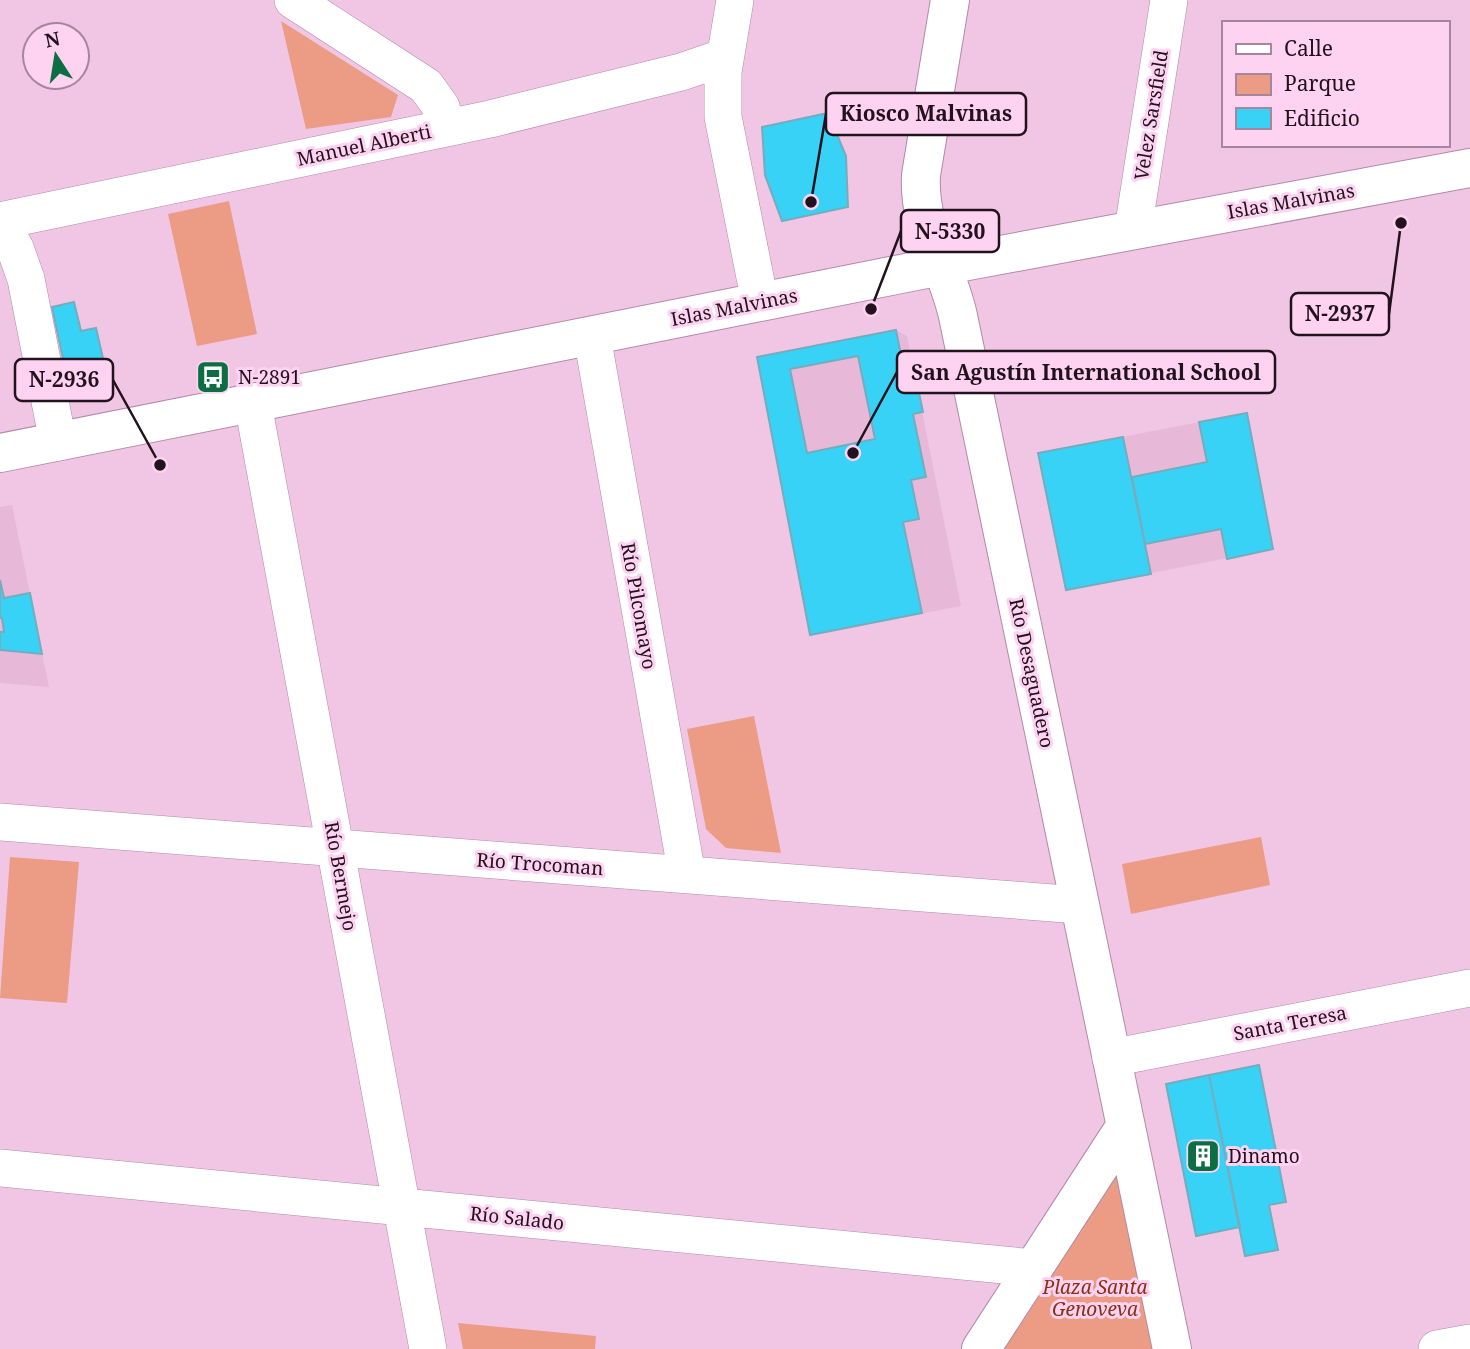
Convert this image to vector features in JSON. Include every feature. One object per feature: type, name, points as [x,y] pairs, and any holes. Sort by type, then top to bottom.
[{"type":"street","points":[[293,0],[426,86],[441,107],[447,128]]},
{"type":"street","points":[[735,0],[725,57],[723,117],[760,302]]},
{"type":"street","name":"Río Desaguadero","points":[[950,0],[920,194],[922,214],[958,316],[1172,1349]]},
{"type":"street","name":"Velez Sarsfield","points":[[1133,230],[1169,0]]},
{"type":"street","name":"Manuel Alberti","points":[[0,222],[447,128],[681,72],[725,57]]},
{"type":"street","name":"Islas Malvinas","points":[[0,453],[941,266],[1470,168]]},
{"type":"street","points":[[0,222],[15,248],[26,279],[58,442]]},
{"type":"street","name":"Río Pilcomayo","points":[[592,336],[687,875]]},
{"type":"street","name":"Río Bermejo","points":[[253,404],[428,1349]]},
{"type":"street","name":"Río Trocoman","points":[[0,822],[1079,905]]},
{"type":"street","name":"Santa Teresa","points":[[1111,1058],[1470,988]]},
{"type":"street","points":[[981,1349],[1125,1127]]},
{"type":"street","name":"Río Salado","points":[[0,1168],[1034,1268]]},
{"type":"street","points":[[1437,1349],[1470,1343]]},
{"type":"shaded area","points":[[896,330],[907,336],[961,606],[810,635],[757,357]]},
{"type":"shaded area","points":[[1247,413],[1273,549],[1066,590],[1038,453]]},
{"type":"shaded area","points":[[12,505],[49,687],[0,683],[0,507]]},
{"type":"green space","points":[[281,21],[398,95],[391,117],[306,129]]},
{"type":"green space","points":[[229,201],[257,334],[197,346],[168,214]]},
{"type":"green space","points":[[754,716],[781,853],[726,848],[706,829],[687,729]]},
{"type":"green space","points":[[1261,837],[1270,885],[1131,914],[1122,864]]},
{"type":"green space","points":[[10,857],[79,862],[67,1003],[0,998]]},
{"type":"green space","name":"Plaza Santa Genoveva","points":[[1120,1166],[1158,1349],[999,1349]]},
{"type":"green space","points":[[458,1323],[596,1336],[595,1349],[463,1349]]},
{"type":"building","points":[[828,113],[846,156],[848,207],[782,221],[765,175],[762,127]]},
{"type":"building","points":[[74,302],[81,331],[96,328],[105,367],[82,371],[63,359],[52,307]]},
{"type":"building","points":[[896,330],[908,390],[918,388],[923,412],[913,414],[926,477],[911,480],[919,519],[903,522],[922,613],[810,635],[757,357]],"holes":[[[858,356],[875,439],[807,453],[790,369]]]},
{"type":"building","points":[[1247,413],[1273,549],[1227,559],[1221,529],[1145,544],[1132,477],[1207,462],[1199,422]]},
{"type":"building","points":[[1123,437],[1151,574],[1066,590],[1038,453]]},
{"type":"building","points":[[0,580],[4,598],[30,593],[42,654],[0,650],[0,632],[4,632],[0,618]]},
{"type":"building","points":[[1259,1065],[1286,1202],[1269,1205],[1278,1250],[1245,1256],[1209,1075]]},
{"type":"building","name":"Dinamo","points":[[1209,1075],[1240,1227],[1196,1236],[1166,1084]]},
{"type":"place","name":"Kiosco Malvinas","points":[[811,202]]},
{"type":"place","name":"N-2937","points":[[1401,223]]},
{"type":"place","name":"N-5330","points":[[871,309]]},
{"type":"place","name":"N-2891","points":[[213,377]]},
{"type":"place","name":"San Agustín International School","points":[[853,453]]},
{"type":"place","name":"N-2936","points":[[160,465]]},
{"type":"place","name":"Dinamo","points":[[1203,1156]]}]
